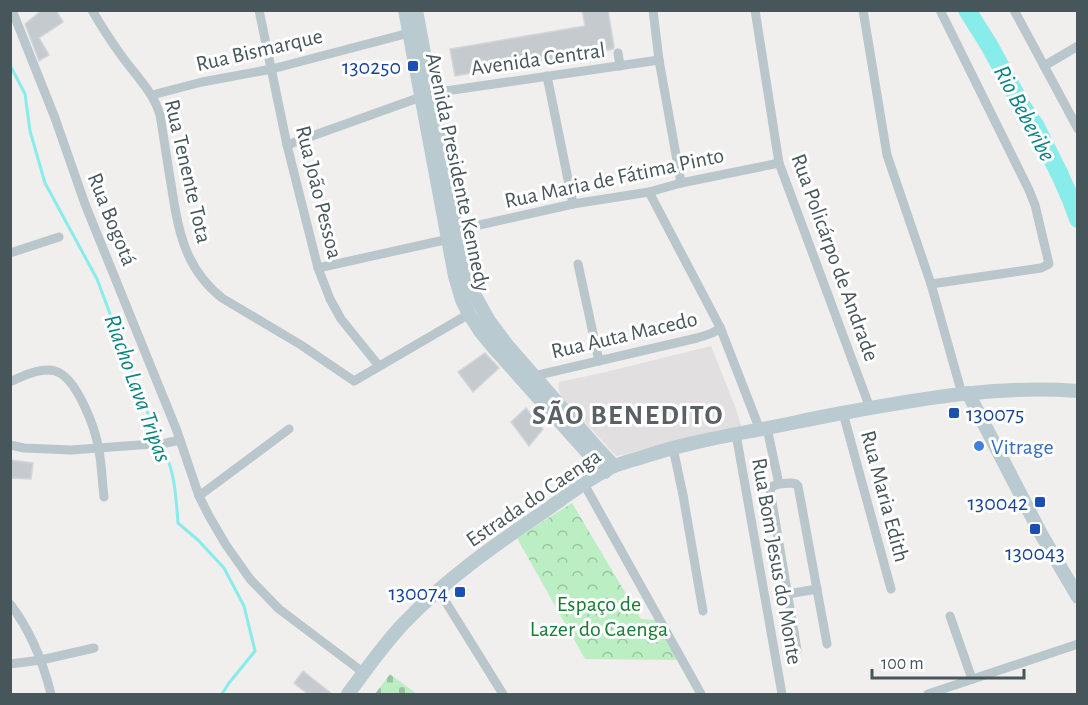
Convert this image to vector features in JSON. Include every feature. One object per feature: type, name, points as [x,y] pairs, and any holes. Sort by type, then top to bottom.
[{"type":"main road","name":"Avenida Presidente Kennedy","points":[[405,10],[409,33],[427,95]]},
{"type":"main road","name":"Avenida Presidente Kennedy","points":[[416,10],[427,95],[453,235],[455,276],[462,300],[469,314],[494,348],[610,469]]},
{"type":"main road","name":"Avenida Presidente Kennedy","points":[[453,235],[472,291],[489,321],[507,345],[598,449],[610,469]]},
{"type":"main road","name":"Estrada do Caenga","points":[[348,694],[405,623],[439,591],[494,545],[610,469],[673,447],[870,408],[965,393],[1002,390],[1077,391]]},
{"type":"main road","points":[[965,393],[1077,597]]},
{"type":"street","name":"Rua Bogotá","points":[[12,10],[55,118],[85,204],[180,440],[199,496],[226,545],[250,579],[279,609],[364,673]]},
{"type":"street","name":"Rua Tenente Tota","points":[[92,10],[152,95],[160,115],[181,237],[187,255],[210,289],[301,345],[354,381],[379,366]]},
{"type":"street","name":"Rua João Pessoa","points":[[259,10],[287,145],[318,268],[330,299],[341,319],[379,366]]},
{"type":"street","points":[[653,10],[659,60],[681,183]]},
{"type":"street","name":"Rua Policárpo de Andrade","points":[[755,10],[779,163],[870,408]]},
{"type":"street","points":[[863,10],[887,155],[965,393]]},
{"type":"street","points":[[931,284],[1041,268],[1049,264],[1035,205],[940,10]]},
{"type":"street","points":[[1014,10],[1077,129]]},
{"type":"street","name":"Rua Bismarque","points":[[152,95],[202,82],[272,69],[409,33]]},
{"type":"street","points":[[1044,66],[1077,46]]},
{"type":"street","points":[[618,52],[620,66]]},
{"type":"street","name":"Avenida Central","points":[[287,145],[427,95],[659,60]]},
{"type":"street","points":[[547,76],[573,204]]},
{"type":"street","name":"Rua Maria de Fátima Pinto","points":[[318,268],[573,204],[649,192],[681,183],[779,163]]},
{"type":"street","name":"Rua Auta Macedo","points":[[649,192],[720,327],[764,429],[779,484]]},
{"type":"street","points":[[10,253],[59,237]]},
{"type":"street","points":[[578,264],[599,361]]},
{"type":"street","points":[[379,366],[469,314]]},
{"type":"street","name":"Rua Auta Macedo","points":[[534,376],[697,338],[717,331],[720,327]]},
{"type":"street","points":[[10,382],[44,371],[54,371],[63,375],[72,385],[87,410],[99,449],[104,497]]},
{"type":"street","name":"Rua Maria Edith","points":[[843,413],[891,589]]},
{"type":"street","points":[[199,496],[289,429]]},
{"type":"street","name":"Rua Bom Jesus do Monte","points":[[736,434],[782,694]]},
{"type":"street","points":[[10,445],[24,448],[71,450],[148,445],[180,440]]},
{"type":"street","points":[[673,447],[703,611]]},
{"type":"street","points":[[797,650],[770,490],[779,484],[794,483],[798,486],[827,644]]},
{"type":"street","points":[[584,484],[701,694]]},
{"type":"street","points":[[788,594],[817,589]]},
{"type":"street","points":[[439,591],[503,694]]},
{"type":"street","points":[[10,604],[28,632],[41,660],[51,694]]},
{"type":"street","points":[[950,616],[972,680]]},
{"type":"street","points":[[928,694],[942,692],[1077,644]]},
{"type":"street","points":[[10,664],[41,660],[94,648]]},
{"type":"shaded area","points":[[711,346],[742,428],[616,456],[561,396],[558,388],[559,382]]},
{"type":"green space","name":"Espaço de Lazer do Caenga","points":[[572,503],[641,619],[656,620],[678,660],[585,659],[517,538]]},
{"type":"green space","points":[[390,674],[417,694],[375,694]]},
{"type":"building","points":[[42,10],[56,10],[63,22],[39,38],[49,55],[39,61],[25,24]]},
{"type":"building","points":[[582,10],[608,10],[613,49],[455,76],[450,49],[585,26]]},
{"type":"building","points":[[485,353],[499,368],[473,392],[458,372]]},
{"type":"building","points":[[526,408],[543,429],[529,446],[511,422]]},
{"type":"building","points":[[10,460],[33,463],[31,479],[10,478]]},
{"type":"building","points":[[303,671],[332,694],[308,694],[294,683]]},
{"type":"waterway","name":"Rio Beberibe","points":[[967,10],[1035,125],[1060,175],[1078,219]]},
{"type":"waterway","name":"Riacho Lava Tripas","points":[[10,65],[25,94],[30,131],[45,183],[97,279],[159,441]]},
{"type":"waterway","name":"Riacho Lava Tripas","points":[[162,447],[172,474],[178,523],[198,540],[224,568],[244,606],[255,651],[222,694]]},
{"type":"place","name":"130250","points":[[413,66]]},
{"type":"place","name":"130075","points":[[954,413]]},
{"type":"place","name":"Vitrage","points":[[979,446]]},
{"type":"place","name":"130042","points":[[1040,502]]},
{"type":"place","name":"130043","points":[[1035,529]]},
{"type":"place","name":"130074","points":[[460,592]]},
{"type":"district","name":"SÃO BENEDITO","points":[[628,414]]}]
